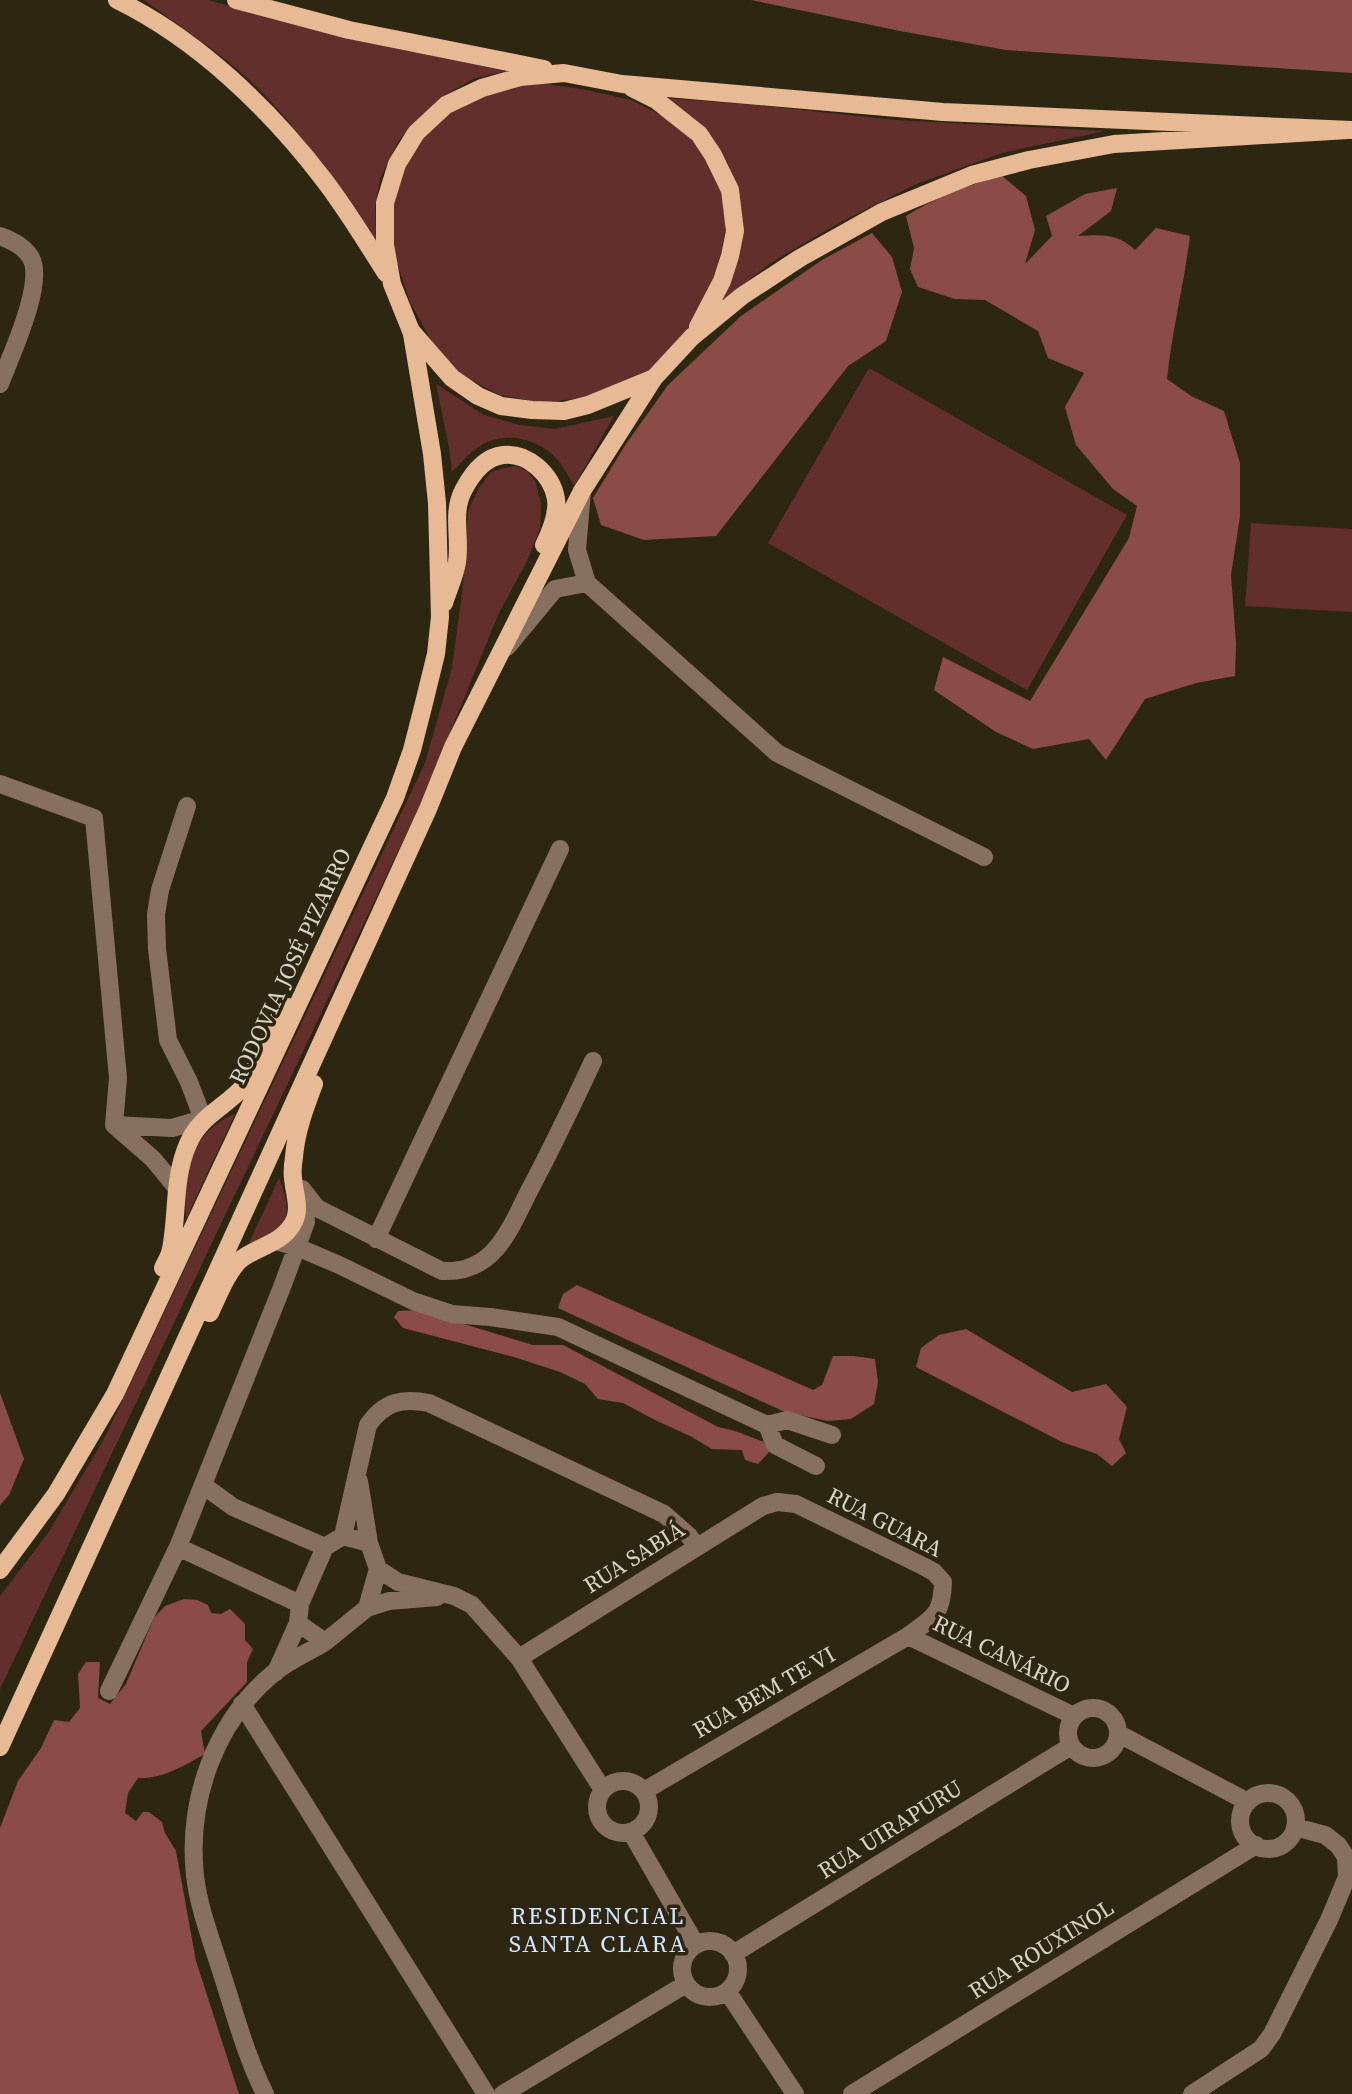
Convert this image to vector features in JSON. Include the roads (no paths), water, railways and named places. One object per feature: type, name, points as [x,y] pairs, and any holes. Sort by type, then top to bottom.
[{"type":"main road","points":[[117,0],[148,15],[193,48],[242,89],[286,133],[325,181],[393,284]]},
{"type":"main road","points":[[236,0],[349,30],[622,84],[943,113],[1350,130]]},
{"type":"main road","points":[[564,73],[520,77],[482,88],[446,105],[416,132],[397,164],[385,203],[385,245],[393,284],[411,331],[452,378],[478,396],[501,406],[564,411],[588,405],[654,378]]},
{"type":"main road","points":[[622,84],[656,100],[699,134],[730,190],[735,231],[730,256],[710,308],[692,337]]},
{"type":"main road","points":[[0,1747],[5,1729],[162,1394],[428,809],[453,747],[582,491],[654,378],[692,337],[742,296],[800,258],[882,212],[972,175],[1029,160],[1114,144],[1350,130]]},
{"type":"main road","name":"RODOVIA JOSÉ PIZARRO","points":[[0,1570],[56,1494],[124,1376],[396,798],[412,750],[436,654],[440,617],[435,479],[411,331]]},
{"type":"main road","points":[[440,617],[457,562],[456,517],[462,492],[475,472],[490,459],[504,455],[523,458],[536,465],[547,477],[556,498],[556,512],[550,532],[521,592],[513,629]]},
{"type":"main road","points":[[124,1376],[153,1289],[171,1250],[176,1186],[181,1161],[190,1140],[203,1119],[244,1086],[280,1016],[305,989]]},
{"type":"main road","points":[[162,1394],[204,1325],[232,1269],[241,1259],[276,1241],[292,1225],[297,1210],[293,1179],[294,1155],[300,1122],[317,1077],[327,1032]]},
{"type":"street","points":[[0,236],[14,242],[31,257],[35,274],[30,306],[0,384]]},
{"type":"street","points":[[582,491],[577,550],[587,583],[777,753],[984,857]]},
{"type":"street","points":[[498,657],[555,589],[587,583]]},
{"type":"street","points":[[0,784],[94,818],[118,1078],[114,1125]]},
{"type":"street","points":[[114,1125],[172,1128],[203,1119],[189,1082],[168,1040],[157,949],[156,914],[160,890],[187,806]]},
{"type":"street","points":[[376,1239],[560,849]]},
{"type":"street","points":[[293,1179],[312,1215],[376,1239],[442,1271],[458,1272],[472,1267],[491,1254],[508,1231],[546,1160],[593,1061]]},
{"type":"street","points":[[172,1128],[184,1111],[189,1082]]},
{"type":"street","points":[[114,1125],[153,1159],[176,1186]]},
{"type":"street","points":[[276,1241],[292,1234],[312,1215]]},
{"type":"street","points":[[109,1691],[178,1547],[312,1215]]},
{"type":"street","points":[[276,1241],[297,1247],[413,1301],[452,1314],[558,1327],[767,1425],[787,1420],[832,1435]]},
{"type":"street","points":[[276,1672],[298,1623],[300,1604],[325,1547],[343,1536],[368,1425],[376,1414],[391,1404],[408,1399],[429,1403],[664,1514],[689,1536],[697,1547]]},
{"type":"street","points":[[767,1425],[775,1445],[816,1466]]},
{"type":"street","points":[[358,1471],[369,1543],[378,1569],[367,1608]]},
{"type":"street","points":[[203,1485],[233,1507],[325,1547]]},
{"type":"street","name":"RUA SABIÁ","points":[[519,1658],[763,1506],[777,1502]]},
{"type":"street","name":"RUA GUARA","points":[[777,1502],[796,1504],[934,1572],[943,1582],[943,1598],[937,1614],[908,1636]]},
{"type":"street","points":[[343,1536],[369,1543]]},
{"type":"street","points":[[178,1547],[300,1604]]},
{"type":"street","points":[[378,1569],[398,1582],[454,1596],[472,1605],[519,1658],[603,1790]]},
{"type":"street","points":[[265,2094],[245,2044],[207,1928],[195,1878],[194,1843],[198,1797],[221,1739],[242,1703],[276,1672],[325,1642],[367,1608],[389,1601],[454,1596]]},
{"type":"street","points":[[298,1623],[325,1642]]},
{"type":"street","name":"RUA CANÁRIO","points":[[908,1636],[1074,1716]]},
{"type":"street","name":"RUA BEM TE VI","points":[[644,1791],[908,1636]]},
{"type":"street","points":[[242,1703],[486,2094]]},
{"type":"street","points":[[1095,1707],[1115,1719],[1119,1734],[1113,1749],[1100,1758],[1084,1757],[1071,1746],[1068,1731],[1074,1716],[1095,1707]]},
{"type":"street","points":[[1119,1734],[1248,1802]]},
{"type":"street","name":"RUA UIRAPURU","points":[[733,1954],[1071,1746]]},
{"type":"street","points":[[624,1780],[639,1785],[644,1791],[649,1798],[649,1815],[639,1828],[631,1832],[614,1832],[601,1822],[597,1806],[603,1790],[609,1785],[624,1780]]},
{"type":"street","points":[[1264,1793],[1281,1796],[1294,1809],[1295,1827],[1292,1835],[1280,1846],[1272,1848],[1256,1845],[1244,1834],[1241,1826],[1243,1809],[1248,1802],[1264,1793]]},
{"type":"street","points":[[1192,2094],[1261,2049],[1272,2034],[1348,1877],[1346,1857],[1338,1845],[1325,1836],[1295,1827]]},
{"type":"street","points":[[631,1832],[696,1945]]},
{"type":"street","name":"RUA ROUXINOL","points":[[852,2094],[1256,1845]]},
{"type":"street","points":[[712,1941],[720,1943],[733,1954],[738,1969],[736,1978],[727,1991],[710,1997],[693,1991],[687,1984],[682,1967],[689,1951],[696,1945],[712,1941]]},
{"type":"street","points":[[503,2094],[687,1984]]},
{"type":"street","points":[[727,1991],[795,2094]]},
{"type":"district","name":"RESIDENCIAL SANTA CLARA","points":[[598,1929]]}]
